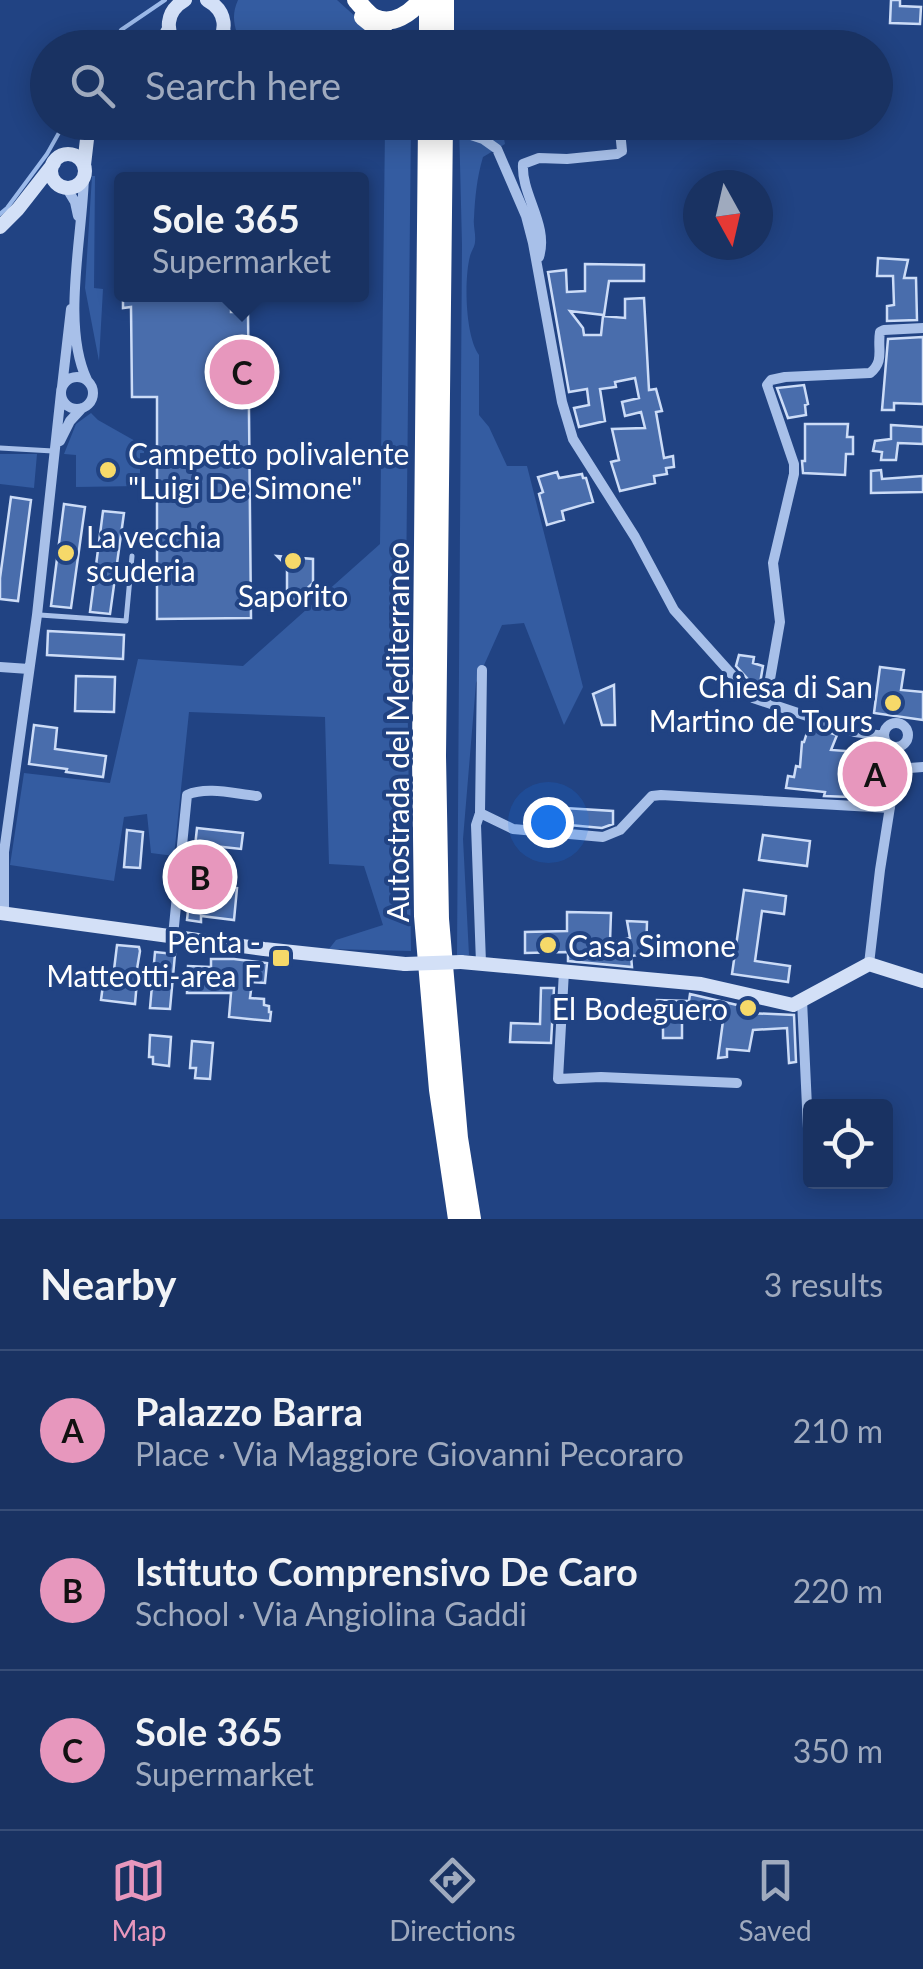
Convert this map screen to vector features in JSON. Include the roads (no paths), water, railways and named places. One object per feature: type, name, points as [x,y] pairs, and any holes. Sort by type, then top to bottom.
[{"type":"highway","points":[[344,0],[379,30]]},
{"type":"highway","points":[[356,0],[376,18],[388,20],[407,15],[425,0]]},
{"type":"highway","points":[[425,0],[427,30]]},
{"type":"highway","points":[[445,0],[445,30]]},
{"type":"highway","name":"Autostrada del Mediterraneo","points":[[424,140],[424,916],[438,1090],[455,1214]]},
{"type":"highway","name":"Autostrada del Mediterraneo","points":[[444,140],[436,756],[440,919],[458,1120],[472,1219]]},
{"type":"highway","points":[[440,919],[449,950],[469,1137],[484,1219]]},
{"type":"street","points":[[207,0],[218,9],[226,30]]},
{"type":"street","points":[[222,30],[230,0]]},
{"type":"street","points":[[169,30],[174,3]]},
{"type":"street","points":[[0,227],[74,140]]},
{"type":"street","points":[[87,140],[75,284],[67,327],[37,614],[4,852],[2,914],[406,964],[481,963],[701,984],[793,1005],[869,964],[923,981]]},
{"type":"street","points":[[485,140],[496,149],[526,216],[562,402],[573,438],[635,537],[674,610],[753,698],[856,732],[884,736]]},
{"type":"street","points":[[537,263],[542,248],[523,164],[538,158],[618,154],[622,151],[621,140]]},
{"type":"street","points":[[30,194],[50,183],[79,183],[84,171],[78,158],[58,159]]},
{"type":"street","points":[[58,159],[52,172],[75,202],[80,222]]},
{"type":"street","points":[[56,451],[64,432],[93,397],[93,388],[78,355],[75,284]]},
{"type":"street","points":[[766,702],[780,622],[772,563],[794,474],[767,385],[785,377],[870,373],[881,360],[880,332],[923,328]]},
{"type":"street","points":[[62,390],[72,378],[87,380]]},
{"type":"street","points":[[62,390],[68,406],[82,408]]},
{"type":"street","points":[[0,666],[29,668]]},
{"type":"street","points":[[481,963],[476,826],[480,813],[482,670]]},
{"type":"street","points":[[892,724],[923,733],[900,745],[886,742],[884,736],[892,724]]},
{"type":"street","points":[[869,964],[896,769],[900,745],[908,736],[906,729]]},
{"type":"street","points":[[896,769],[923,768]]},
{"type":"street","points":[[173,936],[187,795],[204,791],[257,796]]},
{"type":"street","points":[[480,813],[512,829],[603,837],[620,830],[652,796],[661,795],[890,808]]},
{"type":"street","points":[[564,971],[558,1079],[737,1083]]},
{"type":"street","points":[[802,1000],[807,1099]]},
{"type":"lane","points":[[0,448],[56,451]]},
{"type":"lane","points":[[37,614],[126,621],[132,556]]},
{"type":"waterway","points":[[121,30],[165,0]]},
{"type":"waterway","points":[[0,214],[55,140]]},
{"type":"place","name":"Sole 365","points":[[242,372]]},
{"type":"place","name":"Campetto polivalente \"Luigi De Simone\"","points":[[108,470]]},
{"type":"place","name":"La vecchia scuderia","points":[[66,553]]},
{"type":"place","name":"Saporito","points":[[293,561]]},
{"type":"place","name":"Chiesa di San Martino de Tours","points":[[893,703]]},
{"type":"place","name":"Palazzo Barra","points":[[875,774]]},
{"type":"place","name":"Istituto Comprensivo De Caro","points":[[200,877]]},
{"type":"place","name":"Casa Simone","points":[[548,945]]},
{"type":"place","name":"Penta - Matteotti-area F","points":[[281,958]]},
{"type":"place","name":"El Bodeguero","points":[[748,1008]]}]
